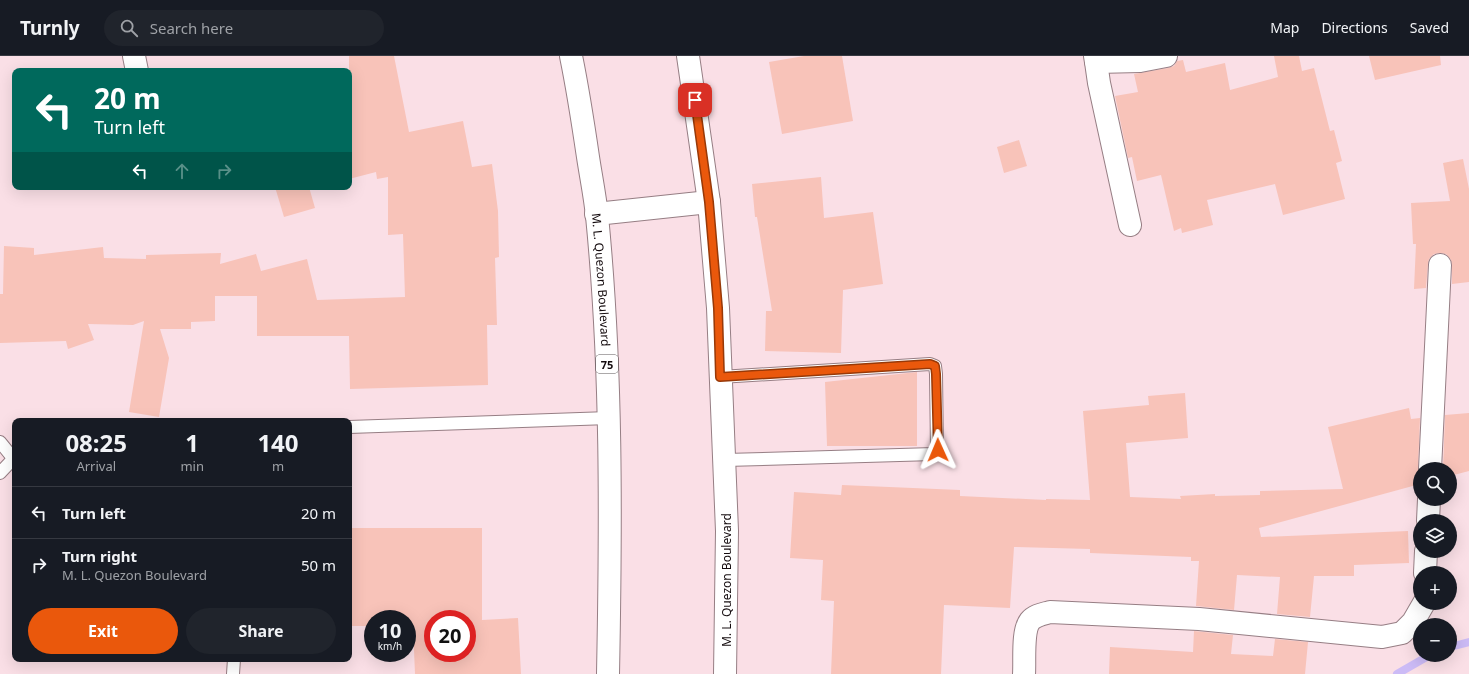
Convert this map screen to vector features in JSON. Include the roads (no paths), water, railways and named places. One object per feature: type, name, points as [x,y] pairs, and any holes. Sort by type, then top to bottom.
[{"type":"main road","points":[[134,56],[137,68]]},
{"type":"main road","name":"M. L. Quezon Boulevard","points":[[571,56],[596,214],[605,315],[609,418],[610,534],[608,674]]},
{"type":"main road","name":"M. L. Quezon Boulevard","points":[[688,56],[709,202],[718,308],[727,531],[725,674]]},
{"type":"main road","points":[[1130,225],[1099,83],[1096,59],[1140,61],[1166,56]]},
{"type":"main road","points":[[596,214],[709,202]]},
{"type":"main road","points":[[1430,462],[1440,265]]},
{"type":"main road","points":[[1024,674],[1026,631],[1030,621],[1037,616],[1050,612],[1198,619],[1382,637],[1402,633],[1413,622],[1420,610]]},
{"type":"lane","points":[[720,377],[930,364],[935,366],[936,374],[938,450],[934,454],[725,460]]},
{"type":"lane","points":[[352,426],[609,418]]},
{"type":"lane","points":[[0,442],[12,455]]},
{"type":"lane","points":[[0,473],[12,459]]},
{"type":"lane","points":[[233,674],[234,662]]},
{"type":"waterway","points":[[1457,645],[1469,642]]},
{"type":"waterway","points":[[1397,674],[1418,662]]}]
